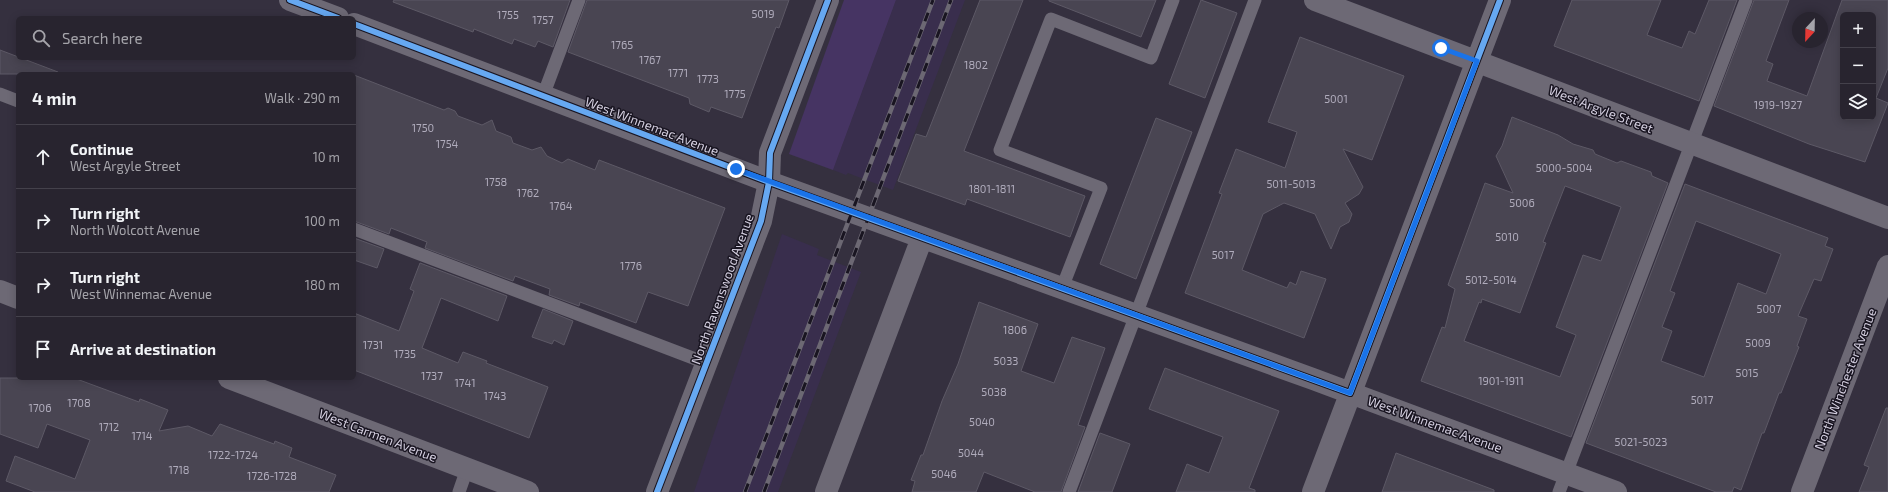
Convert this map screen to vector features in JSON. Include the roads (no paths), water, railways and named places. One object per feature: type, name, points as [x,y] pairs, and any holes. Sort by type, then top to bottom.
[{"type":"street","points":[[290,0],[312,4],[334,16]]},
{"type":"street","name":"North Ravenswood Avenue","points":[[657,492],[761,221],[769,182],[770,153],[828,0]]},
{"type":"street","name":"West Argyle Street","points":[[1315,0],[1888,218]]},
{"type":"street","points":[[1312,492],[1500,0]]},
{"type":"street","name":"West Winnemac Avenue","points":[[356,25],[769,182],[1350,393],[1563,483],[1616,492]]},
{"type":"street","points":[[826,492],[922,238]]},
{"type":"street","name":"North Winchester Avenue","points":[[1802,492],[1888,266]]},
{"type":"street","points":[[0,291],[16,297]]},
{"type":"street","name":"West Carmen Avenue","points":[[234,380],[528,492]]},
{"type":"lane","points":[[543,96],[579,0]]},
{"type":"lane","points":[[1062,288],[1101,188],[1000,150],[1051,19],[1151,58],[1173,0]]},
{"type":"lane","points":[[1069,492],[1137,316],[1255,0]]},
{"type":"lane","points":[[1563,483],[1746,0]]},
{"type":"lane","points":[[0,94],[16,100]]},
{"type":"lane","points":[[356,230],[706,363]]},
{"type":"lane","points":[[459,492],[468,469]]},
{"type":"railway","points":[[745,492],[933,0]]},
{"type":"railway","points":[[764,492],[951,0]]}]
